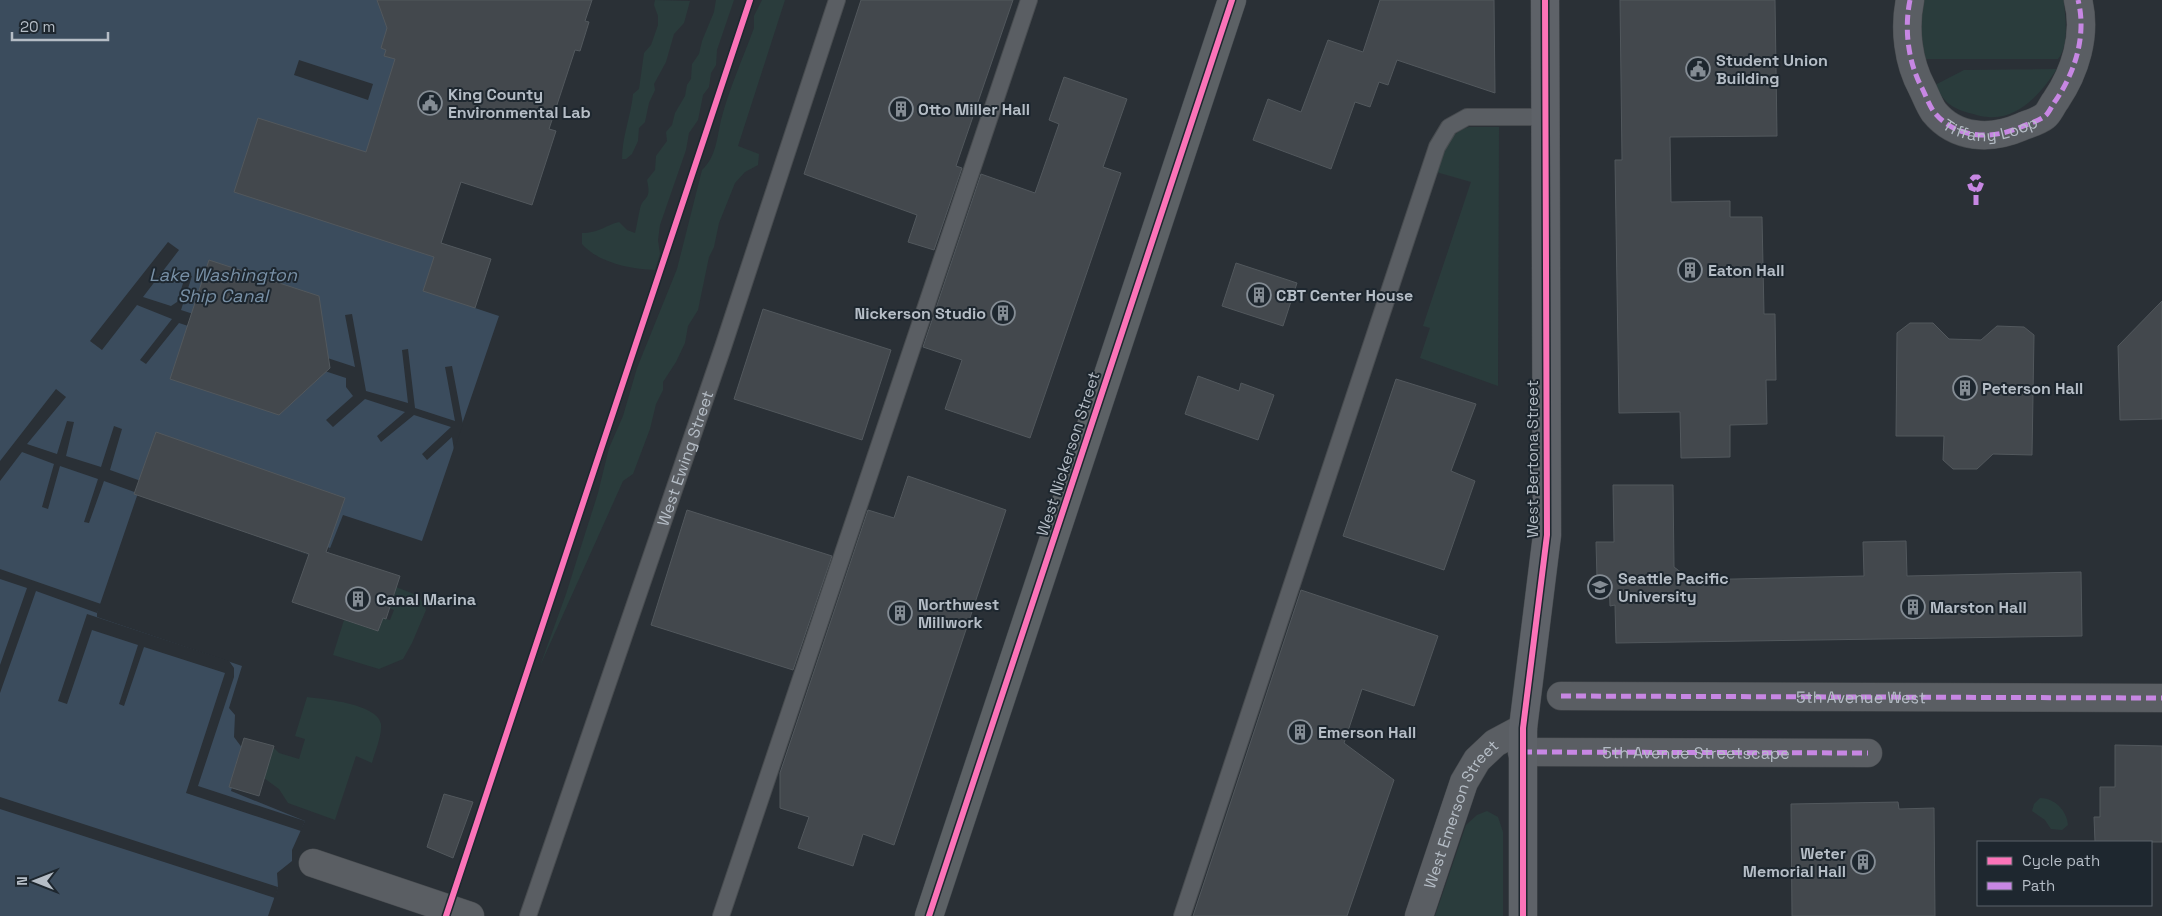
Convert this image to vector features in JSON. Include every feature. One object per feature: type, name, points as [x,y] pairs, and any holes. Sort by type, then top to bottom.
[{"type":"main road","name":"West Nickerson Street","points":[[929,916],[1232,0]]},
{"type":"street","name":"West Bertona Street","points":[[1523,916],[1523,740],[1546,535],[1545,0]]},
{"type":"street","name":"Tiffany Loop","points":[[1910,0],[1908,42],[1918,82],[1934,112],[1957,131],[1985,136],[2011,131],[2045,116],[2069,81],[2080,41],[2078,0]]},
{"type":"street","name":"5th Avenue West","points":[[1561,696],[2162,698]]},
{"type":"street","name":"5th Avenue Streetscape","points":[[1523,740],[1665,751],[1868,754]]},
{"type":"street","name":"West Emerson Street","points":[[1419,916],[1464,782],[1477,760],[1495,743],[1523,740]]},
{"type":"street","points":[[313,863],[470,916]]},
{"type":"lane","name":"West Ewing Street","points":[[528,916],[723,347],[837,0]]},
{"type":"lane","points":[[721,916],[1029,0]]},
{"type":"lane","points":[[1182,916],[1438,147],[1449,127],[1467,117],[1545,117]]},
{"type":"shaded area","points":[[655,0],[690,1],[684,23],[674,34],[666,62],[654,84],[655,90],[649,103],[645,122],[639,128],[638,141],[632,154],[626,159],[622,159],[623,142],[633,94],[639,89],[644,53],[651,45],[658,25],[658,16],[654,5]]},
{"type":"shaded area","points":[[716,0],[734,0],[717,50],[716,65],[711,73],[709,87],[703,95],[698,120],[689,133],[686,150],[660,225],[658,240],[660,254],[655,270],[625,266],[606,260],[589,251],[582,244],[582,233],[597,231],[619,222],[627,230],[635,233],[641,205],[648,195],[647,180],[655,170],[656,156],[667,141],[666,132],[672,125],[675,113],[685,96],[687,85],[691,79],[692,64],[699,54],[702,41],[714,12]]},
{"type":"shaded area","points":[[762,0],[785,0],[738,146],[759,154],[758,165],[745,172],[735,183],[719,223],[714,247],[709,257],[698,310],[688,326],[685,343],[676,362],[663,382],[663,390],[656,404],[650,429],[633,474],[623,481],[540,666],[566,594],[598,493],[609,448],[623,416],[637,368],[677,269],[702,170],[713,153],[724,108],[754,28],[754,16]]},
{"type":"shaded area","points":[[1922,0],[2064,0],[2066,31],[2062,53],[2058,59],[1923,59],[1917,21]]},
{"type":"shaded area","points":[[2057,69],[2044,87],[2028,103],[2010,114],[1999,117],[1983,117],[1957,109],[1945,100],[1935,85],[1964,70]]},
{"type":"shaded area","points":[[1469,127],[1499,127],[1498,386],[1420,358],[1430,328],[1423,326],[1471,182],[1436,172],[1447,144],[1456,134]]},
{"type":"shaded area","points":[[396,587],[419,596],[426,610],[403,659],[379,669],[333,655],[344,620],[378,631],[383,618],[390,620],[394,610],[387,607],[390,598],[393,599]]},
{"type":"shaded area","points":[[307,697],[337,701],[361,707],[378,717],[381,724],[372,763],[356,756],[335,820],[288,803],[279,789],[264,778],[273,747],[279,753],[299,759],[305,739],[295,736]]},
{"type":"shaded area","points":[[2040,798],[2051,800],[2059,806],[2063,810],[2068,825],[2062,830],[2051,829],[2045,820],[2032,811],[2034,804]]},
{"type":"shaded area","points":[[1487,811],[1498,817],[1503,832],[1503,916],[1435,916],[1466,825],[1477,815]]},
{"type":"water","name":"Lake Washington Ship Canal","points":[[0,0],[442,0],[461,182],[441,243],[491,259],[475,308],[499,316],[422,541],[343,515],[325,561],[138,493],[97,613],[97,617],[242,666],[229,708],[235,715],[234,737],[243,749],[231,791],[305,821],[292,850],[292,861],[277,873],[278,887],[268,916],[0,916]]},
{"type":"pier","points":[[299,60],[373,84],[368,100],[294,75]]},
{"type":"pier","points":[[168,242],[179,250],[143,297],[171,306],[177,302],[186,274],[192,276],[181,310],[355,367],[345,315],[352,314],[366,391],[408,403],[402,350],[408,349],[415,408],[455,421],[445,367],[452,366],[463,424],[454,450],[452,437],[427,460],[422,454],[451,427],[414,415],[381,442],[377,436],[405,412],[365,399],[333,427],[326,420],[353,396],[346,387],[346,378],[179,323],[146,364],[140,360],[172,319],[137,305],[102,350],[90,341]]},
{"type":"pier","points":[[56,389],[66,397],[27,444],[57,454],[67,421],[74,422],[66,456],[101,467],[114,426],[122,429],[110,470],[330,548],[325,561],[104,481],[89,523],[84,522],[98,479],[60,466],[48,509],[42,507],[54,464],[22,452],[0,481],[0,461]]},
{"type":"pier","points":[[0,569],[101,604],[97,613],[36,591],[0,693],[0,665],[27,588],[0,579]]},
{"type":"pier","points":[[87,614],[229,661],[234,668],[234,677],[198,786],[305,821],[301,831],[186,793],[225,673],[144,647],[124,706],[119,704],[138,645],[92,630],[67,704],[58,701]]},
{"type":"pier","points":[[0,797],[278,887],[275,898],[0,809]]},
{"type":"building","points":[[377,0],[592,0],[585,21],[589,22],[580,51],[575,50],[549,129],[556,131],[532,205],[461,182],[441,243],[491,259],[475,308],[423,291],[434,257],[234,192],[258,118],[366,152],[395,59],[384,56],[386,50],[381,48],[387,28]]},
{"type":"building","name":"Otto Miller Hall","points":[[861,0],[1013,0],[956,166],[962,168],[934,250],[908,242],[917,215],[804,174]]},
{"type":"building","points":[[1380,0],[1494,0],[1495,93],[1397,60],[1388,85],[1379,82],[1370,107],[1355,102],[1331,169],[1253,140],[1268,99],[1301,112],[1328,40],[1363,52]]},
{"type":"building","name":"Eaton Hall","points":[[1620,0],[1775,0],[1777,136],[1670,137],[1671,202],[1730,201],[1730,217],[1762,217],[1764,314],[1775,314],[1776,380],[1766,380],[1767,424],[1730,425],[1730,457],[1681,458],[1680,412],[1619,413],[1615,160],[1622,160]]},
{"type":"building","name":"Nickerson Studio","points":[[1064,77],[1127,99],[1103,167],[1121,173],[1030,438],[945,409],[962,360],[923,347],[981,174],[1035,193],[1059,124],[1049,120]]},
{"type":"building","points":[[209,260],[319,296],[330,368],[279,415],[170,379]]},
{"type":"building","name":"CBT Center House","points":[[1236,263],[1297,283],[1283,326],[1222,306]]},
{"type":"building","points":[[2162,301],[2162,419],[2120,420],[2118,346]]},
{"type":"building","points":[[763,309],[891,350],[862,440],[734,399]]},
{"type":"building","name":"Peterson Hall","points":[[1910,323],[1933,323],[1949,339],[1981,340],[1997,326],[2024,327],[2034,335],[2032,455],[1993,454],[1977,469],[1953,469],[1943,460],[1944,436],[1896,436],[1897,333]]},
{"type":"building","points":[[1198,376],[1239,391],[1241,383],[1274,395],[1258,440],[1185,414]]},
{"type":"building","points":[[1396,379],[1476,404],[1451,471],[1475,481],[1444,570],[1343,536]]},
{"type":"building","points":[[156,432],[345,498],[326,552],[400,576],[386,619],[383,618],[378,631],[292,602],[309,554],[134,494]]},
{"type":"building","points":[[908,476],[1006,510],[894,845],[863,834],[853,866],[798,848],[809,817],[780,808],[780,773],[868,510],[894,518]]},
{"type":"building","name":"Marston Hall","points":[[1613,485],[1673,485],[1674,567],[1691,580],[1864,576],[1863,542],[1906,541],[1907,576],[2081,572],[2082,636],[1616,643],[1615,605],[1610,606],[1609,578],[1597,578],[1596,542],[1614,542]]},
{"type":"building","points":[[687,510],[832,556],[793,670],[651,625]]},
{"type":"building","name":"Emerson Hall","points":[[1301,590],[1438,636],[1414,706],[1362,689],[1344,743],[1394,780],[1347,916],[1193,916]]},
{"type":"building","points":[[244,738],[274,746],[259,796],[229,787]]},
{"type":"building","points":[[2115,745],[2162,746],[2162,842],[2095,841],[2094,817],[2100,817],[2100,787],[2115,787]]},
{"type":"building","points":[[444,794],[473,802],[453,858],[427,847]]},
{"type":"building","name":"Weter Memorial Hall","points":[[1898,802],[1899,809],[1934,808],[1935,916],[1792,916],[1791,804]]},
{"type":"marked path","points":[[1910,0],[1907,22],[1910,56],[1917,78],[1934,112],[1953,128],[1963,132],[1986,135],[2010,131],[2037,121],[2048,113],[2063,89],[2074,65],[2081,26],[2078,0]]},
{"type":"marked path","points":[[1976,190],[1971,188],[1969,182],[1974,177],[1978,177],[1982,182],[1979,189],[1976,190],[1976,208]]},
{"type":"marked path","points":[[1561,696],[2162,698]]},
{"type":"marked path","points":[[1522,752],[1868,753]]},
{"type":"cycle path","points":[[446,916],[750,0]]},
{"type":"cycle path","points":[[929,916],[1232,0]]},
{"type":"cycle path","points":[[1523,916],[1523,728],[1547,535],[1545,0]]},
{"type":"place","name":"Student Union Building","points":[[1698,69]]},
{"type":"place","name":"King County Environmental Lab","points":[[430,103]]},
{"type":"place","name":"Otto Miller Hall","points":[[901,109]]},
{"type":"place","name":"Eaton Hall","points":[[1690,270]]},
{"type":"place","name":"CBT Center House","points":[[1259,295]]},
{"type":"place","name":"Nickerson Studio","points":[[1003,313]]},
{"type":"place","name":"Peterson Hall","points":[[1965,388]]},
{"type":"place","name":"Seattle Pacific University","points":[[1600,587]]},
{"type":"place","name":"Canal Marina","points":[[358,599]]},
{"type":"place","name":"Marston Hall","points":[[1913,607]]},
{"type":"place","name":"Northwest Millwork","points":[[900,613]]},
{"type":"place","name":"Emerson Hall","points":[[1300,732]]},
{"type":"place","name":"Weter Memorial Hall","points":[[1863,862]]}]
